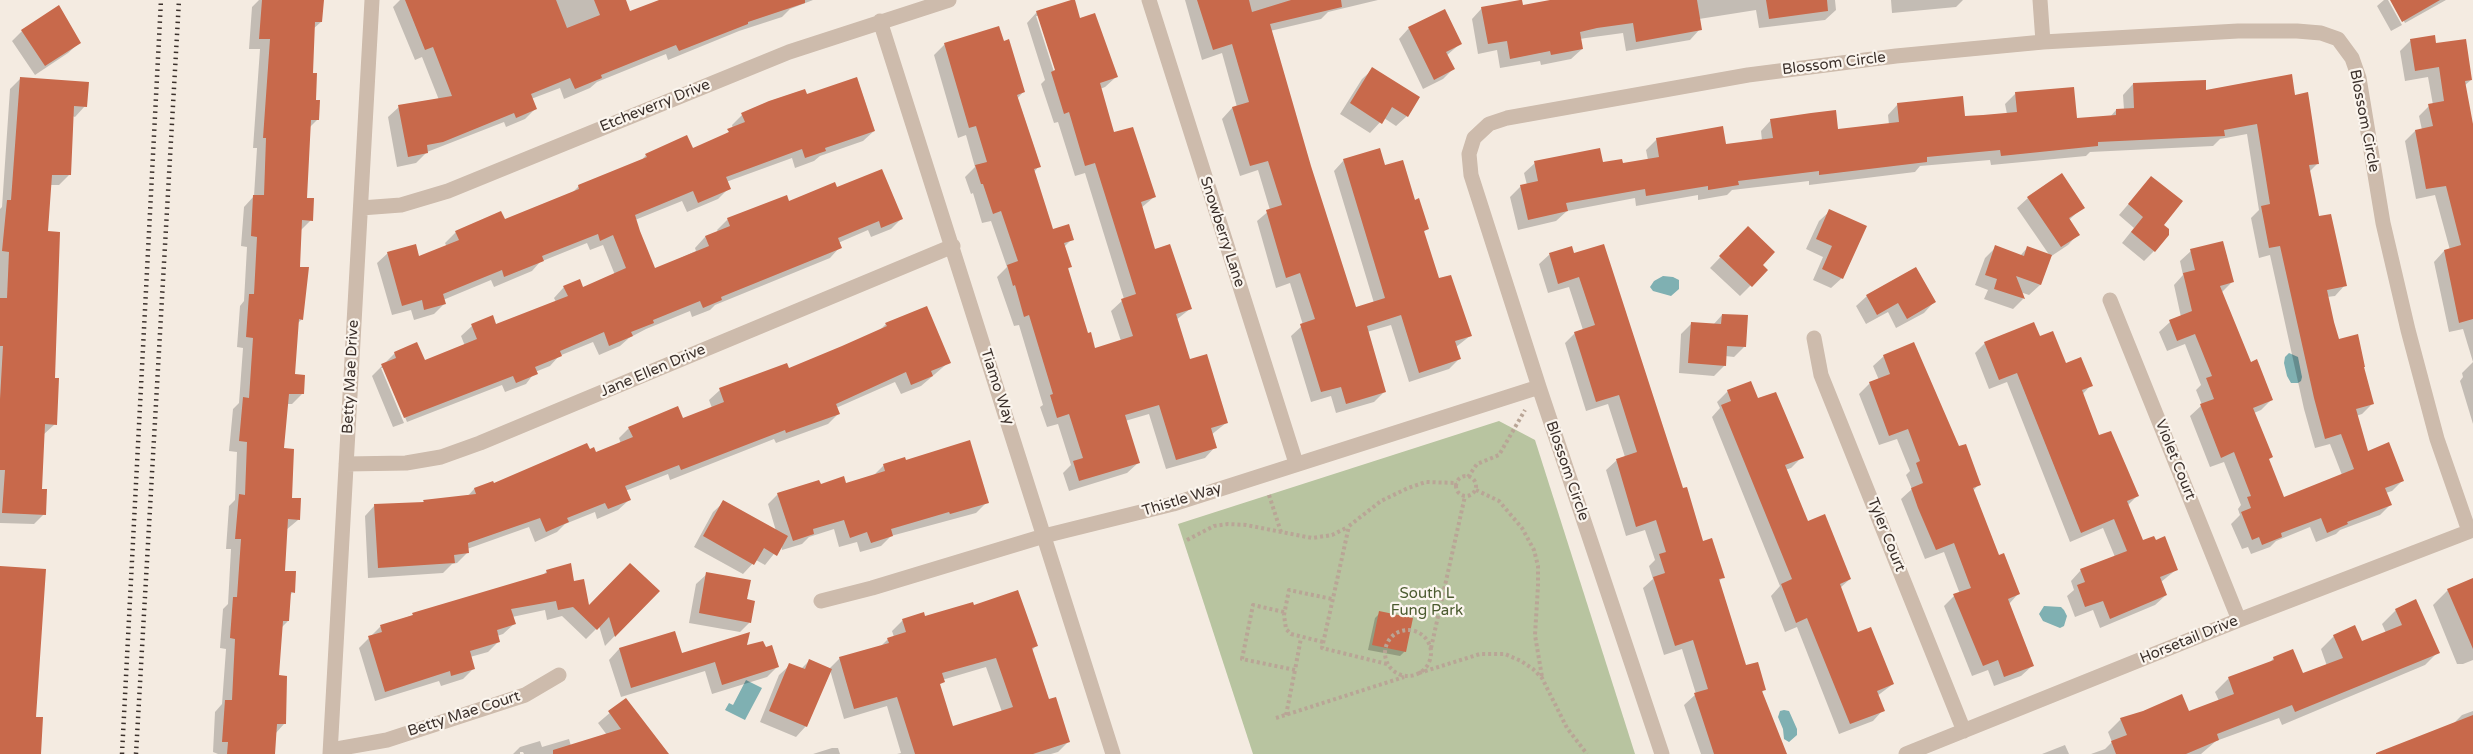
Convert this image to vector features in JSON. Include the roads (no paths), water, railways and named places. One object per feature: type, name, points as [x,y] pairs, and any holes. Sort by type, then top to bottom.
[{"type":"street","name":"Betty Mae Drive","points":[[330,752],[372,0]]},
{"type":"street","name":"Etcheverry Drive","points":[[361,207],[401,205],[448,191],[789,52],[949,0]]},
{"type":"street","name":"Snowberry Lane","points":[[1149,0],[1296,463]]},
{"type":"street","points":[[2040,0],[2043,42]]},
{"type":"street","name":"Tiamo Way","points":[[880,21],[1113,754]]},
{"type":"street","name":"Blossom Circle","points":[[1662,754],[1539,387],[1472,175],[1469,154],[1474,138],[1489,124],[1508,118],[1749,75],[1896,56],[2043,42],[2250,31],[2321,33],[2338,39],[2352,58],[2359,78],[2383,223],[2408,330],[2437,439],[2471,530]]},
{"type":"street","name":"Jane Ellen Drive","points":[[346,465],[406,463],[441,457],[952,246]]},
{"type":"street","name":"Violet Court","points":[[2110,300],[2240,620]]},
{"type":"street","name":"Tyler Court","points":[[1814,338],[1821,375],[1964,730]]},
{"type":"street","name":"Thistle Way","points":[[821,601],[1044,536],[1173,504],[1539,387]]},
{"type":"street","name":"Horsetail Drive","points":[[1906,754],[2471,530]]},
{"type":"street","name":"Betty Mae Court","points":[[330,752],[398,737],[525,695],[559,675]]},
{"type":"water","points":[[1663,276],[1679,280],[1679,289],[1671,296],[1653,291],[1650,287],[1654,281]]},
{"type":"water","points":[[2289,353],[2298,357],[2302,377],[2298,383],[2291,383],[2287,376],[2284,363]]},
{"type":"water","points":[[2044,606],[2061,607],[2064,610],[2067,616],[2064,626],[2060,628],[2043,621],[2039,614]]},
{"type":"water","points":[[746,680],[762,688],[745,720],[725,710],[729,703],[733,705]]},
{"type":"water","points":[[1780,711],[1789,711],[1797,729],[1797,735],[1789,742],[1784,739],[1778,717]]},
{"type":"railway","points":[[122,754],[161,0]]},
{"type":"railway","points":[[136,754],[179,0]]},
{"type":"park label","name":"South L Fung Park","points":[[1427,602]]}]
